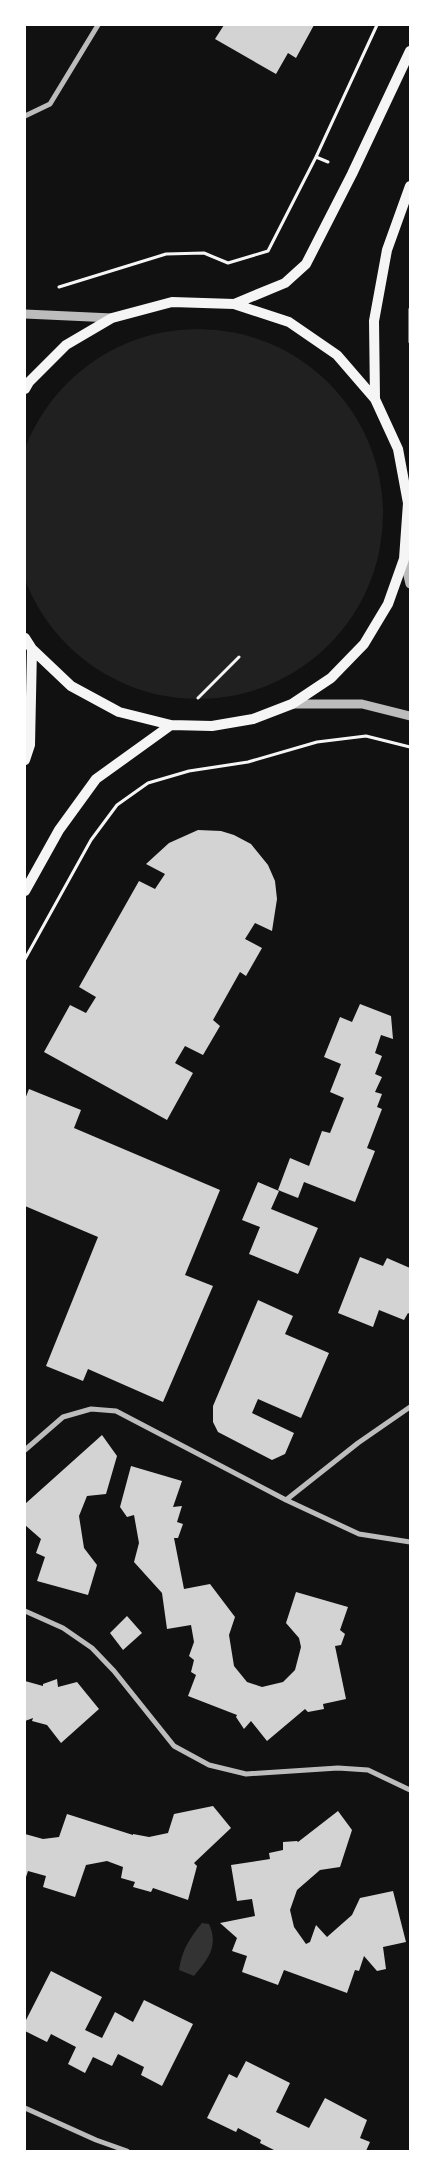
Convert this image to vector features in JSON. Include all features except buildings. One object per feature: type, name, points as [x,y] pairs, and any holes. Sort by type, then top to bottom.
[{"type":"main road","points":[[234,304],[285,284],[306,264],[352,174],[410,50]]},
{"type":"main road","points":[[374,399],[374,321],[387,250],[410,186]]},
{"type":"main road","points":[[25,389],[29,382],[66,345],[112,318],[172,302],[234,304],[289,322],[337,354],[374,399],[398,449],[408,503],[404,559],[388,604],[364,644],[331,678],[292,704],[253,719],[212,726],[171,725],[119,712],[71,686],[32,649],[25,638]]},
{"type":"main road","points":[[25,760],[30,745],[32,649]]},
{"type":"main road","points":[[25,891],[59,830],[96,779],[171,725]]},
{"type":"street","points":[[25,116],[50,104],[98,25]]},
{"type":"street","points":[[25,314],[112,318]]},
{"type":"street","points":[[404,559],[410,584]]},
{"type":"street","points":[[292,704],[362,704],[410,716]]},
{"type":"street","points":[[286,1500],[358,1443],[410,1407]]},
{"type":"street","points":[[25,1450],[63,1416],[91,1408],[116,1411],[286,1500],[359,1534],[410,1542]]},
{"type":"street","points":[[25,1612],[63,1628],[92,1648],[114,1671],[174,1746],[208,1766],[246,1774],[338,1768],[368,1770],[410,1790]]},
{"type":"street","points":[[25,2108],[96,2140],[127,2151]]},
{"type":"path","points":[[52,286],[61,287],[166,254],[204,253],[228,263],[268,251],[316,157],[377,25]]},
{"type":"path","points":[[316,157],[352,174]]},
{"type":"path","points":[[410,309],[410,342]]},
{"type":"path","points":[[171,725],[238,657]]},
{"type":"path","points":[[25,959],[91,840],[117,805],[148,783],[189,771],[248,762],[317,742],[366,736],[410,747]]},
{"type":"shaded area","points":[[180,329],[216,329],[252,337],[285,350],[316,371],[341,396],[362,427],[369,443],[380,478],[383,514],[380,550],[362,601],[341,632],[316,657],[285,678],[252,691],[216,699],[180,699],[144,691],[111,678],[80,657],[55,632],[34,601],[21,568],[13,532],[13,496],[21,460],[34,427],[55,396],[80,371],[111,350],[144,337]]},
{"type":"shaded area","points":[[202,1923],[209,1924],[213,1939],[212,1946],[208,1958],[194,1976],[179,1970],[187,1945]]}]
